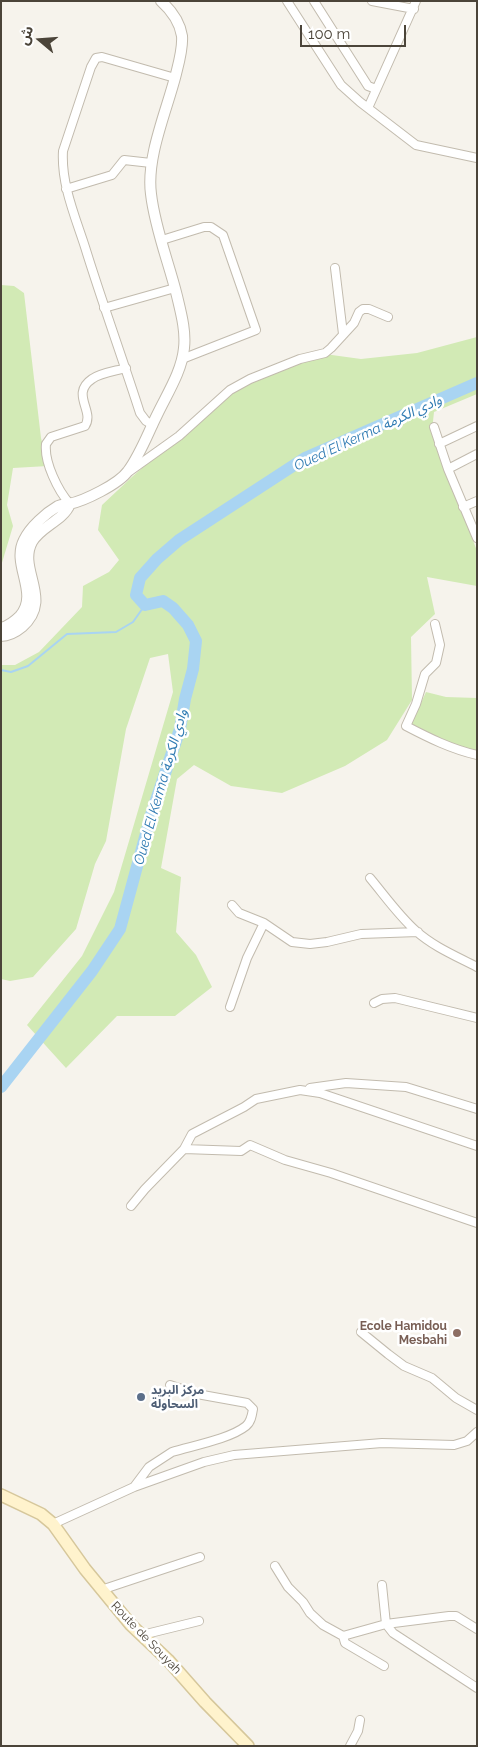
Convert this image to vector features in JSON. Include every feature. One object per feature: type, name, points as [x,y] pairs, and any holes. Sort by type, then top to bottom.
[{"type":"main road","name":"Route de Souyah","points":[[1,1495],[41,1514],[53,1524],[101,1590],[131,1625],[168,1660],[205,1702],[248,1746]]},
{"type":"street","points":[[128,472],[177,374],[184,349],[185,336],[175,288],[153,212],[149,179],[151,163],[175,78],[182,37],[174,17],[161,1]]},
{"type":"street","points":[[287,1],[340,84],[368,108],[416,145],[477,158]]},
{"type":"street","points":[[314,1],[368,86],[376,89]]},
{"type":"street","points":[[368,108],[415,5],[372,1]]},
{"type":"street","points":[[152,425],[140,413],[104,308],[66,189],[62,162],[63,151],[91,67],[96,58],[102,57],[175,78]]},
{"type":"street","points":[[66,189],[112,175],[124,160],[151,163]]},
{"type":"street","points":[[162,240],[204,227],[211,227],[219,231],[226,240],[256,330],[182,358]]},
{"type":"street","points":[[335,268],[343,334]]},
{"type":"street","points":[[104,308],[175,288]]},
{"type":"street","points":[[1,628],[14,622],[22,613],[27,601],[28,589],[20,564],[20,552],[23,541],[37,523],[58,506],[70,504],[112,486],[128,472],[179,436],[230,390],[250,378],[325,352],[354,323],[359,312],[363,309],[369,309],[388,317]]},
{"type":"street","points":[[70,504],[63,496],[52,475],[46,444],[51,436],[87,424],[88,417],[82,396],[83,390],[92,378],[126,368]]},
{"type":"street","points":[[439,444],[477,426]]},
{"type":"street","points":[[434,427],[448,469],[477,538]]},
{"type":"street","points":[[448,469],[477,454]]},
{"type":"street","points":[[464,507],[477,501]]},
{"type":"street","points":[[1,636],[16,632],[30,617],[36,596],[28,564],[28,553],[38,534],[61,516],[70,504]]},
{"type":"street","points":[[435,624],[440,645],[436,663],[425,674],[416,704],[406,726],[432,740],[460,751],[477,755]]},
{"type":"street","points":[[370,878],[418,932],[445,952],[477,967]]},
{"type":"street","points":[[232,906],[239,913],[264,923],[292,942],[310,944],[361,934],[418,932]]},
{"type":"street","points":[[230,1007],[247,958],[264,923]]},
{"type":"street","points":[[374,1003],[382,999],[395,998],[477,1018]]},
{"type":"street","points":[[130,1206],[184,1149],[192,1134],[256,1099],[346,1083],[406,1087],[477,1109]]},
{"type":"street","points":[[300,1090],[320,1093],[477,1146]]},
{"type":"street","points":[[184,1149],[241,1151],[250,1145],[285,1160],[332,1173],[477,1223]]},
{"type":"street","points":[[362,1332],[404,1366],[432,1378],[456,1398],[477,1410]]},
{"type":"street","points":[[134,1487],[149,1467],[163,1457],[172,1452],[234,1433],[247,1425],[252,1417],[253,1408],[247,1403],[197,1394],[170,1385]]},
{"type":"street","points":[[53,1524],[134,1487],[204,1462],[234,1455],[382,1443],[454,1445],[467,1441],[477,1432]]},
{"type":"street","points":[[101,1590],[200,1557]]},
{"type":"street","points":[[275,1566],[288,1587],[303,1602],[310,1613],[323,1625],[343,1636],[386,1624],[449,1616],[456,1616],[477,1629]]},
{"type":"street","points":[[382,1585],[386,1624],[400,1638],[477,1688]]},
{"type":"street","points":[[142,1634],[199,1621]]},
{"type":"street","points":[[343,1636],[345,1643],[384,1666]]},
{"type":"street","points":[[350,1746],[358,1731],[360,1720]]},
{"type":"green space","points":[[1,285],[14,286],[24,293],[41,438],[48,466],[13,468],[7,505],[13,526],[1,566]]},
{"type":"green space","points":[[477,337],[477,394],[434,412],[432,431],[477,551],[477,586],[427,577],[435,614],[411,637],[412,700],[387,740],[345,766],[282,793],[231,786],[194,765],[177,779],[161,868],[181,877],[176,932],[196,955],[212,987],[175,1016],[117,1016],[66,1068],[27,1025],[82,956],[114,892],[173,692],[168,654],[150,658],[126,729],[106,841],[95,864],[76,929],[33,977],[10,981],[1,979],[1,665],[15,665],[39,652],[82,607],[83,586],[109,572],[119,560],[98,530],[102,505],[237,386],[310,352],[361,359],[417,353]]},
{"type":"green space","points":[[426,692],[446,697],[477,698],[477,751],[463,748],[411,725]]},
{"type":"waterway","name":"Oued El Kerma وادي الكرمة","points":[[1,1087],[92,971],[120,929],[151,815],[180,729],[193,669],[196,641],[188,625],[173,608],[163,601],[145,605],[136,595],[140,578],[157,559],[179,540],[305,458],[477,383]]},
{"type":"waterway","points":[[1,670],[11,672],[28,666],[67,634],[116,632],[133,622],[145,605]]},
{"type":"place","name":"Ecole Hamidou Mesbahi","points":[[457,1333]]},
{"type":"place","name":"مركز البريد السحاولة","points":[[141,1397]]}]
